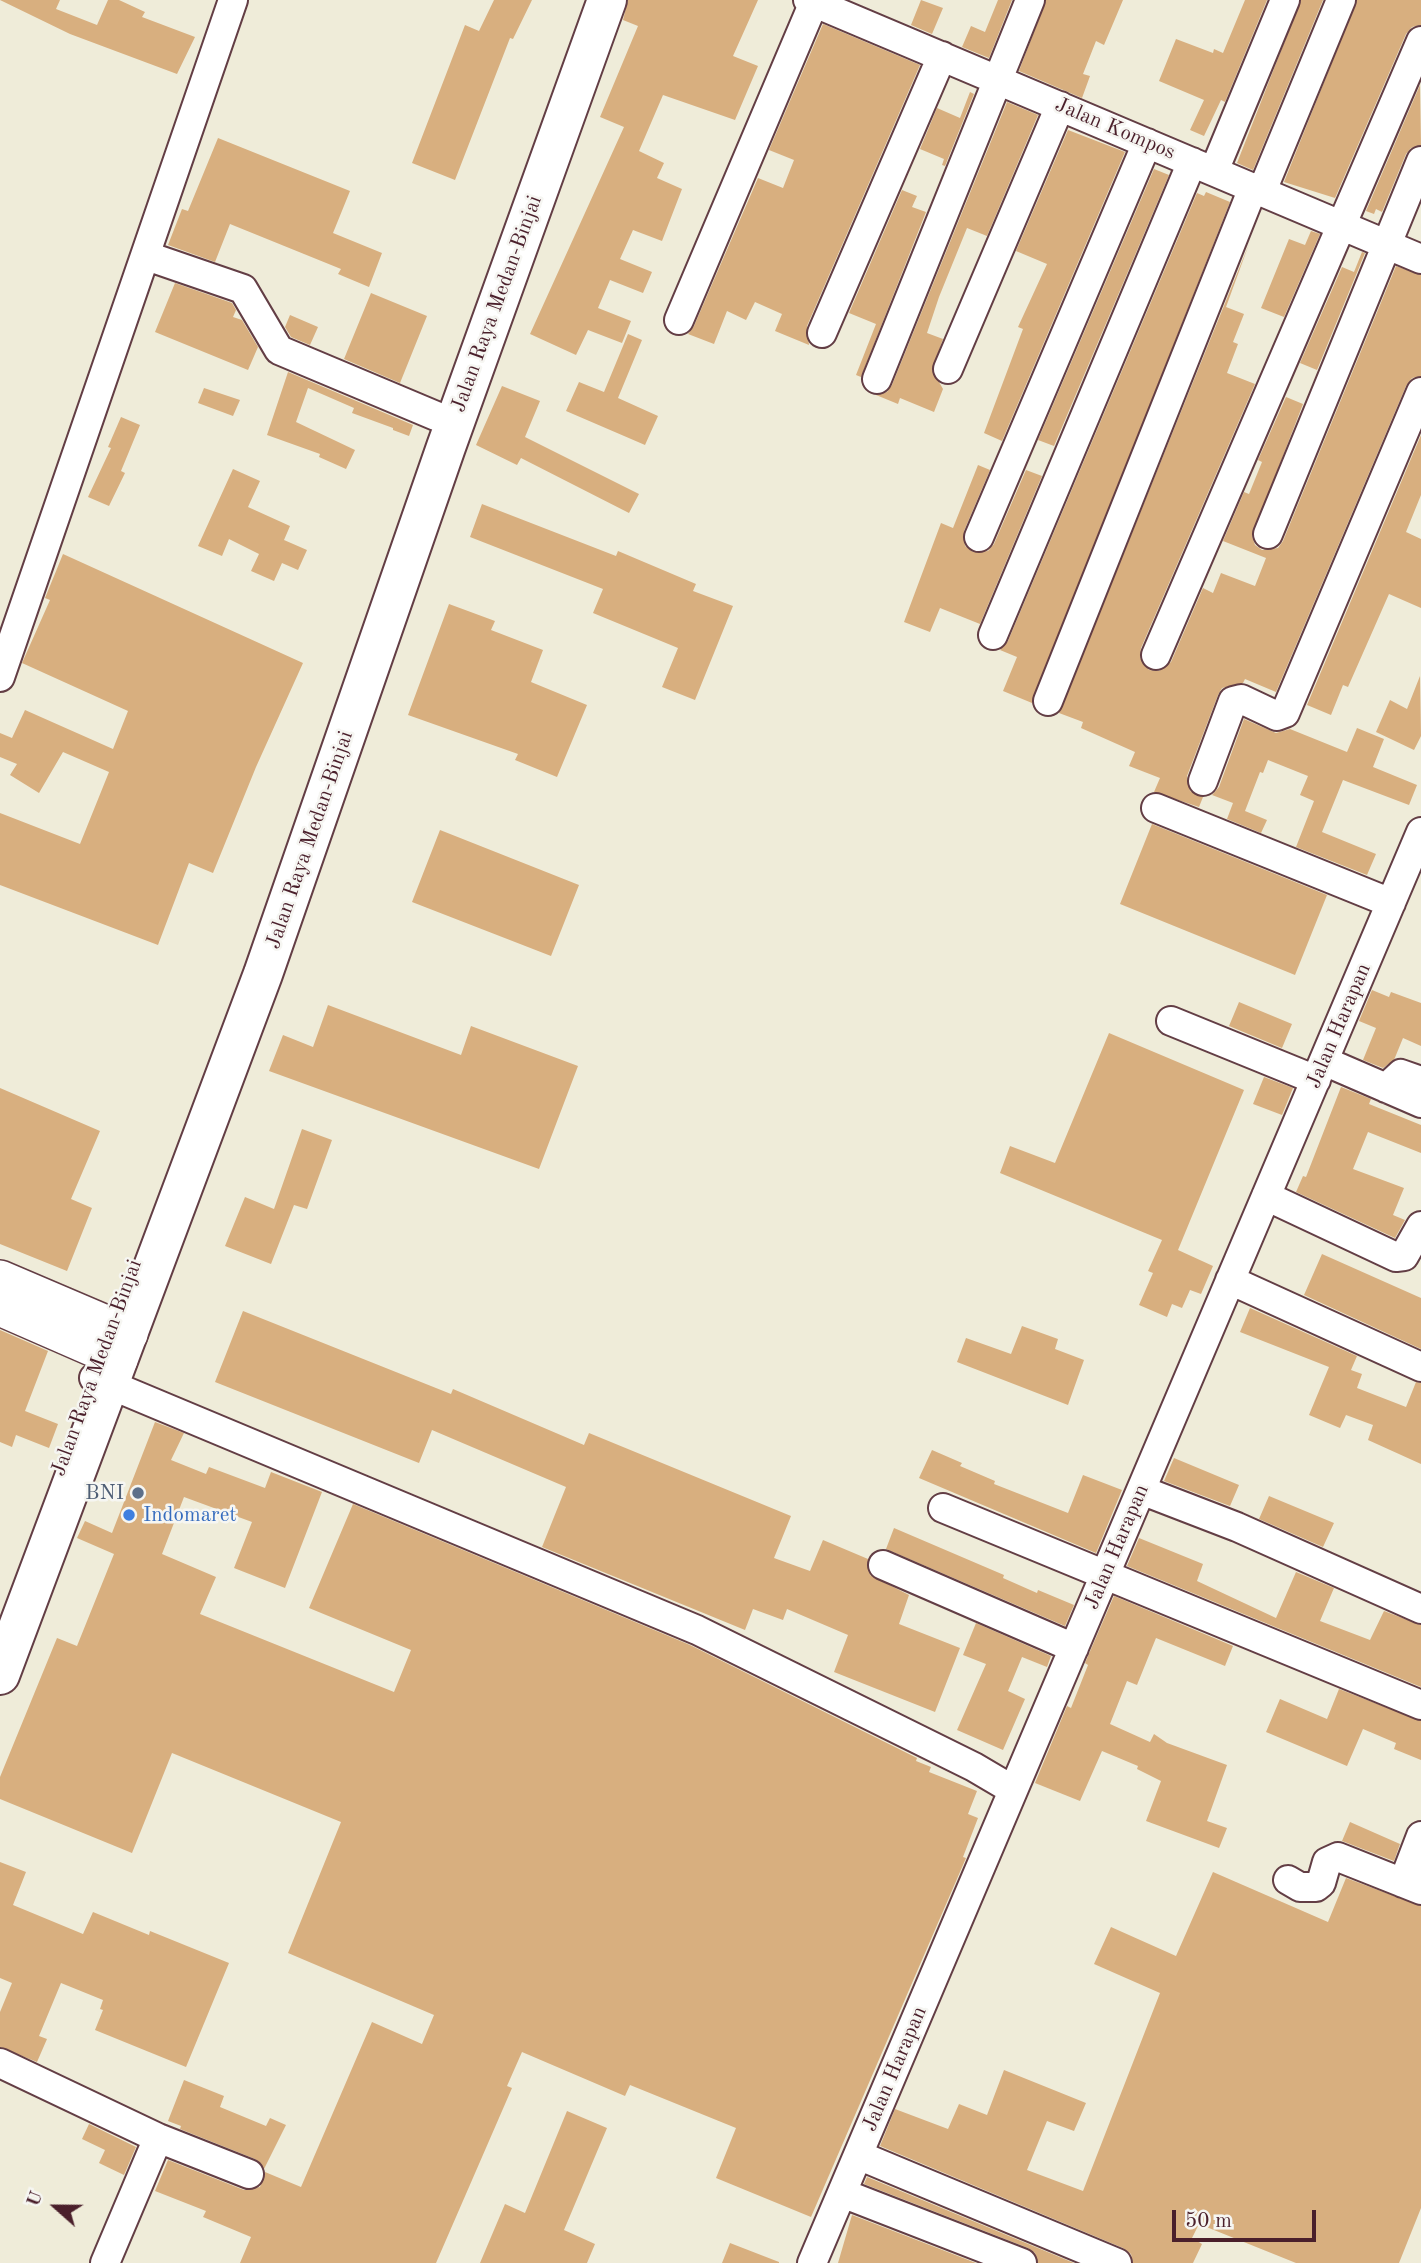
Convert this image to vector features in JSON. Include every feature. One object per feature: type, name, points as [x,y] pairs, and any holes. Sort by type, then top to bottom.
[{"type":"highway","name":"Jalan Raya Medan-Binjai","points":[[0,1628],[263,974],[447,404],[584,0]]},
{"type":"highway","name":"Jalan Raya Medan-Binjai","points":[[447,404],[607,0]]},
{"type":"highway","name":"Jalan Raya Medan-Binjai","points":[[0,1675],[111,1355]]},
{"type":"main road","points":[[0,1279],[111,1355]]},
{"type":"main road","points":[[0,1307],[111,1355]]},
{"type":"street","points":[[0,677],[233,0]]},
{"type":"street","points":[[877,379],[1030,0]]},
{"type":"street","points":[[993,635],[1203,167],[1285,0]]},
{"type":"street","points":[[1048,701],[1257,190],[1341,0]]},
{"type":"street","points":[[679,320],[811,1]]},
{"type":"street","name":"Jalan Kompos","points":[[811,1],[1421,259]]},
{"type":"street","points":[[1156,655],[1421,41]]},
{"type":"street","points":[[822,333],[942,56]]},
{"type":"street","points":[[948,369],[1060,106]]},
{"type":"street","points":[[979,537],[1147,143]]},
{"type":"street","points":[[1268,534],[1421,161]]},
{"type":"street","points":[[147,256],[243,289],[279,350],[447,404]]},
{"type":"street","points":[[1203,781],[1233,701],[1241,699],[1277,716],[1285,713],[1421,392]]},
{"type":"street","points":[[1156,808],[1391,903]]},
{"type":"street","name":"Jalan Harapan","points":[[812,2263],[1421,832]]},
{"type":"street","points":[[1171,1021],[1320,1070],[1386,1088],[1421,1103]]},
{"type":"street","points":[[1386,1088],[1401,1074],[1421,1081]]},
{"type":"street","points":[[1266,1196],[1396,1257],[1404,1255],[1421,1226]]},
{"type":"street","points":[[1230,1280],[1421,1367]]},
{"type":"street","points":[[111,1355],[697,1630],[974,1767],[1013,1790]]},
{"type":"street","points":[[1141,1490],[1237,1527],[1421,1609]]},
{"type":"street","points":[[943,1508],[1421,1705]]},
{"type":"street","points":[[883,1565],[1074,1648]]},
{"type":"street","points":[[974,1767],[996,1832]]},
{"type":"street","points":[[1288,1880],[1300,1886],[1315,1888],[1321,1883],[1327,1862],[1338,1857],[1412,1887],[1421,1836]]},
{"type":"street","points":[[0,2063],[158,2138],[249,2174]]},
{"type":"street","points":[[105,2263],[158,2138]]},
{"type":"street","points":[[858,2155],[1117,2263]]},
{"type":"street","points":[[842,2193],[1022,2263]]},
{"type":"building","points":[[0,0],[60,0],[56,9],[97,25],[108,0],[119,0],[145,12],[142,17],[195,37],[177,74],[70,34]]},
{"type":"building","points":[[494,0],[532,0],[513,39],[510,38],[455,180],[412,163],[465,25],[479,31]]},
{"type":"building","points":[[628,0],[758,0],[733,56],[758,66],[735,120],[663,95],[639,151],[664,163],[657,178],[682,189],[662,241],[633,230],[620,259],[652,272],[643,293],[610,280],[598,308],[631,321],[622,343],[588,330],[576,355],[530,334],[624,127],[600,117],[638,26],[623,20]]},
{"type":"building","points":[[921,0],[943,8],[932,34],[911,25]]},
{"type":"building","points":[[998,0],[1012,0],[989,58],[962,47],[971,26],[985,32]]},
{"type":"building","points":[[1046,0],[1123,0],[1104,45],[1096,41],[1083,74],[1090,76],[1082,98],[1019,71]]},
{"type":"building","points":[[1245,0],[1267,0],[1225,102],[1221,100],[1204,136],[1190,130],[1204,100],[1159,81],[1176,39],[1213,53],[1214,49],[1223,53]]},
{"type":"building","points":[[1301,0],[1323,0],[1253,170],[1237,163]]},
{"type":"building","points":[[1357,0],[1421,0],[1421,25],[1412,27],[1406,34],[1335,198],[1284,182]]},
{"type":"building","points":[[823,24],[920,65],[807,326],[809,345],[775,331],[782,314],[755,302],[746,320],[727,311],[714,344],[688,334],[694,326],[758,178],[783,188],[794,160],[769,150]]},
{"type":"building","points":[[1420,85],[1421,145],[1411,148],[1406,154],[1382,212],[1376,209],[1374,214],[1366,211]]},
{"type":"building","points":[[970,92],[974,94],[945,166],[942,165],[944,159],[920,149],[937,108],[960,118]]},
{"type":"building","points":[[1007,102],[1038,115],[987,236],[967,228],[939,297],[927,333],[943,339],[932,370],[943,389],[934,412],[900,398],[898,404],[876,395],[887,392],[892,385]]},
{"type":"building","points":[[1068,130],[1125,152],[1002,441],[984,433],[1023,329],[1018,327],[1047,264],[1016,251]]},
{"type":"building","points":[[218,138],[350,191],[333,233],[382,253],[369,287],[338,274],[341,269],[230,224],[215,262],[168,245],[182,209],[188,211]]},
{"type":"building","points":[[1154,169],[1169,175],[1054,446],[1038,440]]},
{"type":"building","points":[[902,190],[917,196],[912,207],[926,212],[861,377],[856,375],[876,324],[849,313]]},
{"type":"building","points":[[1206,192],[1230,202],[1032,703],[1003,691],[1017,657],[1000,650],[1008,641],[1197,193],[1204,196]]},
{"type":"building","points":[[1311,231],[1320,234],[1284,317],[1261,308],[1289,239],[1305,245]]},
{"type":"building","points":[[1249,244],[1226,307],[1244,314],[1233,342],[1238,344],[1227,373],[1255,384],[1141,648],[1140,658],[1149,670],[1159,671],[1171,662],[1203,588],[1213,593],[1221,573],[1255,586],[1266,558],[1223,541],[1244,492],[1249,494],[1262,462],[1258,460],[1286,397],[1303,404],[1252,536],[1255,545],[1262,550],[1278,548],[1283,541],[1396,266],[1421,275],[1421,376],[1412,378],[1406,386],[1276,692],[1245,679],[1243,683],[1222,688],[1218,695],[1187,776],[1190,791],[1203,797],[1199,807],[1154,792],[1160,778],[1129,766],[1135,752],[1081,728],[1083,722],[1059,713]]},
{"type":"building","points":[[1362,252],[1365,253],[1317,370],[1300,363],[1342,267],[1354,272]]},
{"type":"building","points":[[175,283],[232,303],[236,310],[233,317],[242,320],[258,347],[248,370],[155,332]]},
{"type":"building","points":[[371,293],[427,316],[400,383],[344,359]]},
{"type":"building","points":[[290,315],[318,327],[310,345],[291,337],[285,327]]},
{"type":"building","points":[[628,334],[642,340],[618,398],[658,416],[645,445],[566,411],[579,382],[604,392]]},
{"type":"building","points":[[288,372],[413,425],[409,436],[352,413],[354,408],[308,388],[296,422],[355,450],[346,469],[319,457],[320,454],[267,435]]},
{"type":"building","points":[[502,386],[540,401],[525,437],[639,494],[629,513],[521,458],[517,465],[476,445]]},
{"type":"building","points":[[204,388],[240,400],[233,416],[198,403]]},
{"type":"building","points":[[121,417],[140,425],[121,471],[125,473],[109,506],[88,497],[111,448],[108,447]]},
{"type":"building","points":[[1421,435],[1421,495],[1406,532],[1421,539],[1421,608],[1389,594],[1348,687],[1343,685],[1331,715],[1307,705]]},
{"type":"building","points":[[978,465],[990,470],[964,531],[965,546],[973,552],[988,551],[994,544],[1026,470],[1042,476],[980,624],[940,608],[930,632],[904,622],[941,523],[953,528]]},
{"type":"building","points":[[233,469],[260,481],[248,507],[290,526],[284,540],[307,550],[298,570],[282,563],[274,581],[251,571],[259,554],[229,539],[222,556],[198,546]]},
{"type":"building","points":[[482,504],[616,556],[618,551],[696,584],[693,591],[733,606],[695,700],[662,687],[678,648],[593,613],[603,589],[470,537]]},
{"type":"building","points":[[63,554],[303,663],[256,767],[213,873],[189,863],[158,945],[0,885],[0,813],[80,844],[109,772],[63,752],[39,793],[10,775],[17,764],[0,757],[0,733],[12,738],[25,710],[113,749],[128,711],[22,663],[50,600],[45,598]]},
{"type":"building","points":[[449,604],[495,621],[491,630],[543,650],[531,682],[587,705],[557,777],[515,760],[518,754],[408,715]]},
{"type":"building","points":[[1420,676],[1421,736],[1414,750],[1376,732],[1390,700],[1407,709]]},
{"type":"building","points":[[1244,719],[1276,733],[1290,729],[1347,752],[1357,728],[1384,739],[1373,767],[1417,785],[1409,805],[1343,780],[1322,832],[1376,854],[1367,875],[1296,847],[1314,801],[1300,795],[1308,776],[1268,760],[1263,773],[1260,772],[1245,811],[1267,820],[1261,833],[1227,819],[1233,803],[1212,795],[1219,787]]},
{"type":"building","points":[[1152,824],[1327,895],[1295,975],[1120,904]]},
{"type":"building","points":[[440,830],[579,885],[551,956],[412,902]]},
{"type":"building","points":[[1372,990],[1389,997],[1391,992],[1421,1003],[1421,1046],[1403,1038],[1394,1060],[1383,1068],[1363,1060],[1376,1028],[1359,1021]]},
{"type":"building","points":[[1239,1002],[1292,1024],[1282,1048],[1229,1026]]},
{"type":"building","points":[[328,1005],[461,1055],[471,1026],[578,1066],[539,1169],[269,1071],[283,1035],[313,1047]]},
{"type":"building","points":[[1109,1033],[1244,1090],[1178,1250],[1213,1266],[1201,1294],[1190,1290],[1182,1308],[1172,1304],[1167,1317],[1139,1305],[1153,1273],[1148,1271],[1162,1240],[1000,1173],[1010,1146],[1055,1163]]},
{"type":"building","points":[[1264,1077],[1293,1088],[1282,1115],[1253,1104]]},
{"type":"building","points":[[1341,1087],[1371,1099],[1369,1104],[1421,1125],[1421,1153],[1368,1132],[1353,1169],[1404,1188],[1393,1215],[1405,1220],[1395,1238],[1296,1192],[1303,1176],[1306,1177]]},
{"type":"building","points":[[0,1088],[100,1131],[71,1199],[92,1208],[67,1271],[0,1244]]},
{"type":"building","points":[[302,1129],[332,1140],[307,1209],[294,1205],[271,1264],[225,1246],[245,1197],[274,1209]]},
{"type":"building","points":[[1322,1254],[1421,1298],[1421,1349],[1304,1295]]},
{"type":"building","points":[[1250,1308],[1357,1356],[1351,1370],[1362,1374],[1357,1388],[1406,1407],[1416,1382],[1421,1383],[1421,1464],[1368,1440],[1373,1425],[1346,1415],[1340,1428],[1309,1415],[1329,1367],[1240,1332]]},
{"type":"building","points":[[243,1311],[451,1394],[453,1389],[584,1445],[589,1433],[791,1516],[774,1558],[810,1571],[823,1540],[868,1559],[870,1575],[909,1595],[899,1624],[960,1648],[935,1712],[834,1672],[848,1635],[787,1609],[783,1620],[753,1609],[745,1630],[542,1547],[566,1487],[432,1430],[419,1463],[215,1382]]},
{"type":"building","points":[[1022,1326],[1058,1339],[1055,1349],[1084,1360],[1068,1405],[957,1362],[966,1338],[1011,1354]]},
{"type":"building","points":[[0,1330],[48,1351],[25,1411],[58,1424],[49,1448],[16,1435],[12,1447],[0,1442]]},
{"type":"building","points":[[155,1422],[184,1433],[171,1460],[206,1474],[209,1467],[265,1488],[271,1472],[322,1492],[285,1588],[234,1568],[252,1522],[184,1497],[162,1554],[216,1577],[200,1614],[394,1692],[411,1650],[309,1608],[353,1504],[690,1645],[917,1758],[916,1761],[931,1767],[929,1772],[977,1791],[968,1814],[978,1818],[963,1857],[966,1858],[811,2217],[716,2178],[736,2128],[630,2085],[625,2096],[522,2052],[507,2086],[512,2088],[436,2263],[240,2263],[251,2237],[203,2217],[206,2211],[155,2191],[168,2160],[244,2190],[260,2187],[265,2172],[301,2187],[372,2022],[422,2044],[434,2015],[288,1953],[341,1822],[172,1753],[132,1853],[0,1799],[0,1777],[57,1638],[77,1646],[114,1554],[77,1538],[85,1521],[112,1533]]},
{"type":"building","points":[[932,1450],[995,1481],[994,1484],[1068,1513],[1083,1475],[1122,1490],[1096,1553],[919,1478]]},
{"type":"building","points":[[1174,1458],[1239,1485],[1230,1506],[1164,1481]]},
{"type":"building","points":[[1269,1496],[1334,1523],[1323,1547],[1259,1519]]},
{"type":"building","points":[[894,1528],[1004,1575],[1003,1578],[1037,1593],[1038,1590],[1074,1605],[1065,1626],[886,1549]]},
{"type":"building","points":[[1139,1538],[1203,1564],[1197,1581],[1276,1618],[1296,1572],[1334,1588],[1320,1621],[1370,1640],[1384,1611],[1421,1625],[1421,1687],[1127,1566]]},
{"type":"building","points":[[1114,1596],[1233,1646],[1225,1666],[1156,1638],[1137,1685],[1127,1681],[1110,1724],[1150,1742],[1154,1734],[1167,1743],[1227,1765],[1207,1821],[1227,1828],[1219,1848],[1146,1821],[1161,1781],[1137,1769],[1138,1766],[1102,1751],[1080,1801],[1035,1783],[1067,1706],[1071,1708],[1088,1665],[1085,1663]]},
{"type":"building","points":[[976,1623],[1051,1656],[1047,1667],[1022,1657],[1008,1691],[1025,1699],[1003,1750],[957,1730],[986,1664],[963,1655]]},
{"type":"building","points":[[1339,1689],[1421,1721],[1421,1760],[1394,1749],[1396,1743],[1363,1729],[1347,1766],[1266,1732],[1280,1699],[1327,1719]]},
{"type":"building","points":[[1350,1822],[1400,1844],[1394,1861],[1342,1841]]},
{"type":"building","points":[[0,1862],[26,1872],[13,1905],[83,1934],[93,1912],[149,1935],[150,1931],[229,1963],[186,2067],[95,2030],[103,2010],[100,2009],[103,2000],[61,1983],[39,2036],[47,2039],[37,2062],[0,2047],[0,2012],[12,1983],[0,1978]]},
{"type":"building","points":[[1213,1872],[1328,1922],[1346,1878],[1421,1906],[1421,2208],[1399,2263],[1296,2263],[1199,2224],[1192,2238],[1202,2244],[1193,2263],[1133,2263],[1131,2254],[1123,2248],[880,2146],[895,2109],[948,2129],[959,2104],[987,2115],[1004,2070],[1086,2103],[1074,2131],[1047,2121],[1027,2170],[1083,2191],[1160,1993],[1094,1964],[1111,1927],[1176,1956]]},
{"type":"building","points":[[184,2080],[224,2096],[220,2107],[266,2126],[270,2118],[286,2125],[264,2169],[255,2159],[180,2129],[181,2126],[168,2121]]},
{"type":"building","points":[[567,2111],[607,2128],[564,2230],[595,2244],[587,2263],[480,2263],[505,2204],[525,2213]]},
{"type":"building","points":[[89,2124],[136,2147],[124,2175],[99,2163],[105,2150],[82,2139]]},
{"type":"building","points":[[867,2177],[1074,2263],[1038,2263],[1035,2253],[1028,2248],[864,2184]]},
{"type":"building","points":[[852,2215],[976,2263],[838,2263]]},
{"type":"building","points":[[730,2243],[779,2262],[779,2263],[722,2263]]},
{"type":"place","name":"BNI","points":[[138,1493]]},
{"type":"place","name":"Indomaret","points":[[129,1515]]}]
